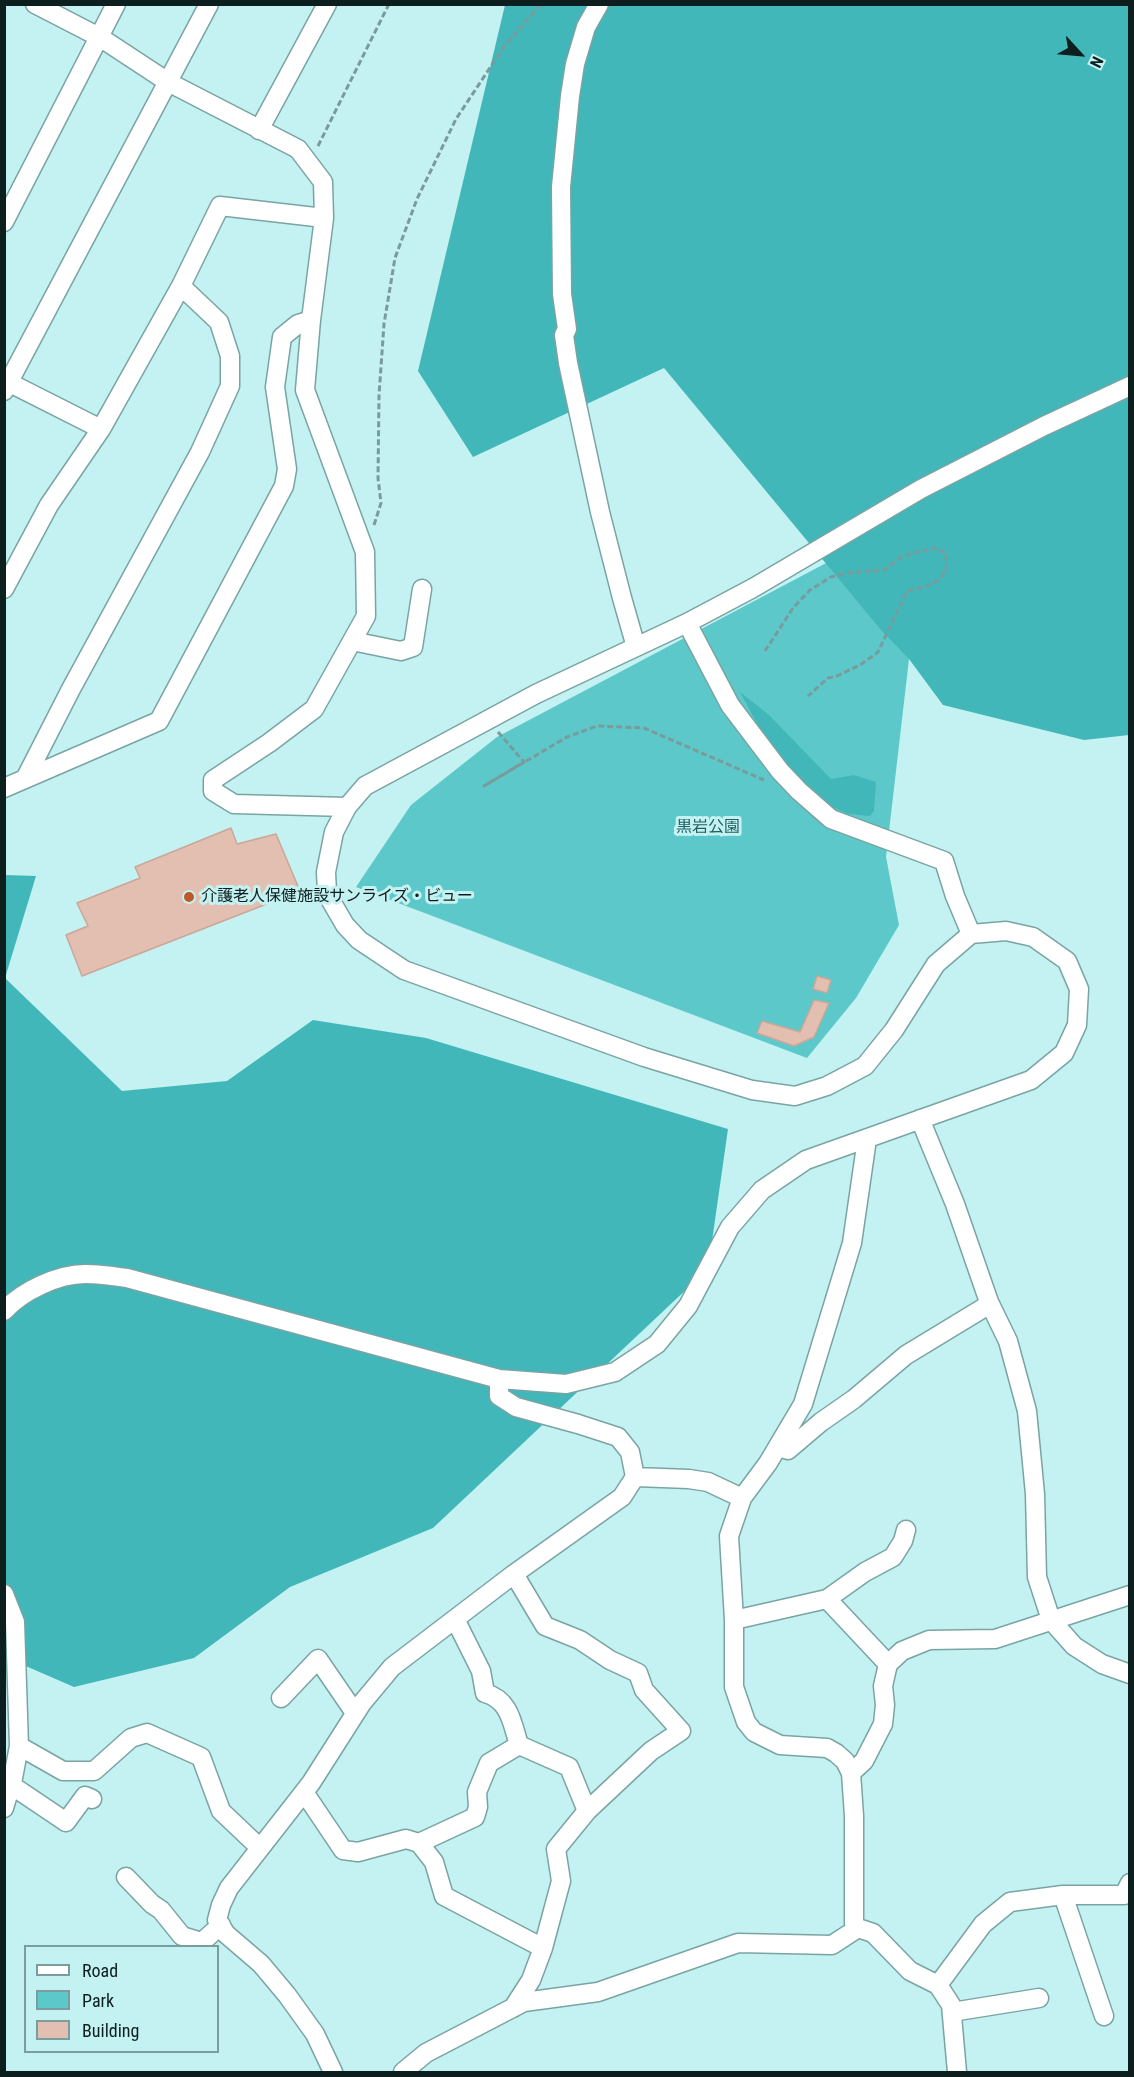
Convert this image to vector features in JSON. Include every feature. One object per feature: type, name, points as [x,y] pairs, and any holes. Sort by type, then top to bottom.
[{"type":"street","points":[[35,4],[100,38],[168,82],[298,149],[323,182],[324,218],[305,390],[365,552],[366,616],[314,709],[269,743],[213,780],[213,791],[234,804],[347,807]]},
{"type":"street","points":[[4,222],[117,4]]},
{"type":"street","points":[[101,429],[6,384],[209,4]]},
{"type":"street","points":[[260,130],[327,4]]},
{"type":"street","points":[[599,4],[586,27],[575,64],[570,96],[561,187],[562,294],[567,329],[564,335],[570,375],[600,512],[636,647]]},
{"type":"street","points":[[4,589],[49,505],[101,429],[182,286],[220,206],[324,218]]},
{"type":"street","points":[[25,779],[71,689],[200,453],[230,386],[230,356],[219,322],[182,286]]},
{"type":"street","points":[[4,788],[159,721],[284,486],[287,470],[275,387],[282,337],[298,324],[311,320]]},
{"type":"street","points":[[4,1311],[10,1304],[42,1283],[83,1274],[128,1278],[499,1379],[566,1384],[615,1372],[657,1344],[688,1306],[730,1227],[762,1190],[806,1160],[1031,1080],[1064,1053],[1077,1025],[1079,989],[1067,961],[1033,937],[1006,931],[971,934],[936,964],[894,1030],[865,1066],[827,1086],[795,1096],[752,1090],[644,1057],[404,970],[359,940],[345,924],[327,894],[326,872],[334,832],[347,807],[365,786],[536,694],[687,623],[753,588],[921,489],[1044,426],[1130,386]]},
{"type":"street","points":[[352,641],[401,651],[412,647],[422,589]]},
{"type":"street","points":[[687,623],[730,705],[780,771],[831,819],[944,861],[955,896],[971,934]]},
{"type":"street","points":[[920,1119],[955,1204],[990,1304],[1008,1341],[1027,1412],[1035,1494],[1037,1577],[1052,1620],[1074,1646],[1102,1664],[1130,1674]]},
{"type":"street","points":[[867,1139],[852,1243],[803,1404],[768,1463],[742,1498],[729,1536],[734,1620],[734,1687],[746,1722],[754,1732],[780,1745],[827,1748],[845,1761],[851,1773],[854,1816],[854,1923],[858,1928],[873,1933],[910,1971],[938,1985],[951,2005],[957,2073]]},
{"type":"street","points":[[778,1447],[789,1450],[820,1422],[855,1399],[906,1355],[990,1304]]},
{"type":"street","points":[[333,2073],[315,2034],[287,1995],[261,1964],[226,1934],[217,1920],[220,1905],[229,1888],[304,1792],[362,1703],[392,1667],[514,1574],[622,1497],[635,1477],[630,1452],[618,1437],[516,1407],[499,1396],[499,1379]]},
{"type":"street","points":[[635,1477],[708,1482],[742,1498]]},
{"type":"street","points":[[734,1620],[826,1599],[864,1572],[893,1557],[903,1541],[906,1530]]},
{"type":"street","points":[[513,2008],[531,1980],[543,1948],[561,1881],[556,1849],[587,1811],[651,1751],[681,1731],[644,1690],[638,1673],[610,1660],[580,1640],[545,1626],[514,1574]]},
{"type":"street","points":[[4,1594],[15,1622],[19,1746],[4,1808]]},
{"type":"street","points":[[851,1773],[864,1761],[883,1724],[885,1705],[883,1686],[888,1664],[902,1651],[929,1640],[995,1639],[1130,1595]]},
{"type":"street","points":[[826,1599],[888,1664]]},
{"type":"street","points":[[455,1619],[482,1671],[485,1693],[497,1696],[510,1713],[519,1745]]},
{"type":"street","points":[[281,1698],[318,1659],[355,1713]]},
{"type":"street","points":[[19,1746],[63,1771],[94,1771],[131,1738],[147,1733],[201,1757],[221,1811],[260,1848]]},
{"type":"street","points":[[519,1745],[569,1767],[587,1811]]},
{"type":"street","points":[[419,1843],[475,1817],[478,1807],[477,1792],[489,1764],[519,1745]]},
{"type":"street","points":[[11,1785],[66,1822],[85,1796],[92,1800]]},
{"type":"street","points":[[304,1792],[343,1850],[358,1852],[406,1839],[419,1843],[434,1862],[444,1896],[543,1948]]},
{"type":"street","points":[[126,1877],[161,1911],[182,1936],[201,1942],[221,1925]]},
{"type":"street","points":[[938,1985],[983,1924],[1010,1902],[1063,1895],[1124,1894],[1130,1882]]},
{"type":"street","points":[[1063,1895],[1104,2016]]},
{"type":"street","points":[[403,2073],[426,2053],[524,2002],[598,1992],[738,1943],[832,1946],[858,1928]]},
{"type":"street","points":[[952,2012],[1039,1998]]},
{"type":"path","points":[[309,164],[389,4]]},
{"type":"path","points":[[365,552],[381,503],[378,478],[379,395],[384,324],[395,258],[417,199],[456,119],[503,48],[541,4]]},
{"type":"path","points":[[765,651],[793,608],[810,590],[831,576],[884,570],[901,557],[932,548],[945,552],[947,566],[943,576],[935,584],[907,591],[878,652],[860,665],[828,678],[808,696]]},
{"type":"path","points":[[487,720],[524,762]]},
{"type":"path","points":[[524,762],[484,786],[567,737],[597,726],[644,728],[765,781]]},
{"type":"green space","name":"黒岩公園","points":[[917,515],[961,567],[909,659],[886,857],[899,925],[856,998],[807,1058],[356,887],[411,805],[497,737]]},
{"type":"shaded area","points":[[505,5],[1129,5],[1129,735],[1084,740],[943,705],[909,659],[881,630],[664,368],[473,457],[418,371]]},
{"type":"shaded area","points":[[740,692],[769,715],[831,779],[854,775],[876,782],[874,811],[870,816],[848,814],[821,802],[768,744]]},
{"type":"shaded area","points":[[5,875],[36,876],[5,978]]},
{"type":"shaded area","points":[[5,978],[122,1091],[227,1081],[313,1020],[426,1038],[728,1129],[708,1269],[433,1528],[290,1587],[194,1658],[74,1687],[5,1657]]},
{"type":"building","name":"介護老人保健施設サンライズ・ビュー","points":[[231,828],[237,844],[276,834],[300,891],[82,976],[66,935],[88,926],[77,903],[140,878],[135,867]]},
{"type":"building","points":[[817,976],[831,980],[827,993],[813,989]]},
{"type":"building","points":[[814,1000],[829,1003],[814,1037],[794,1046],[757,1033],[762,1021],[800,1032]]},
{"type":"place","name":"介護老人保健施設サンライズ・ビュー","points":[[189,897]]}]
